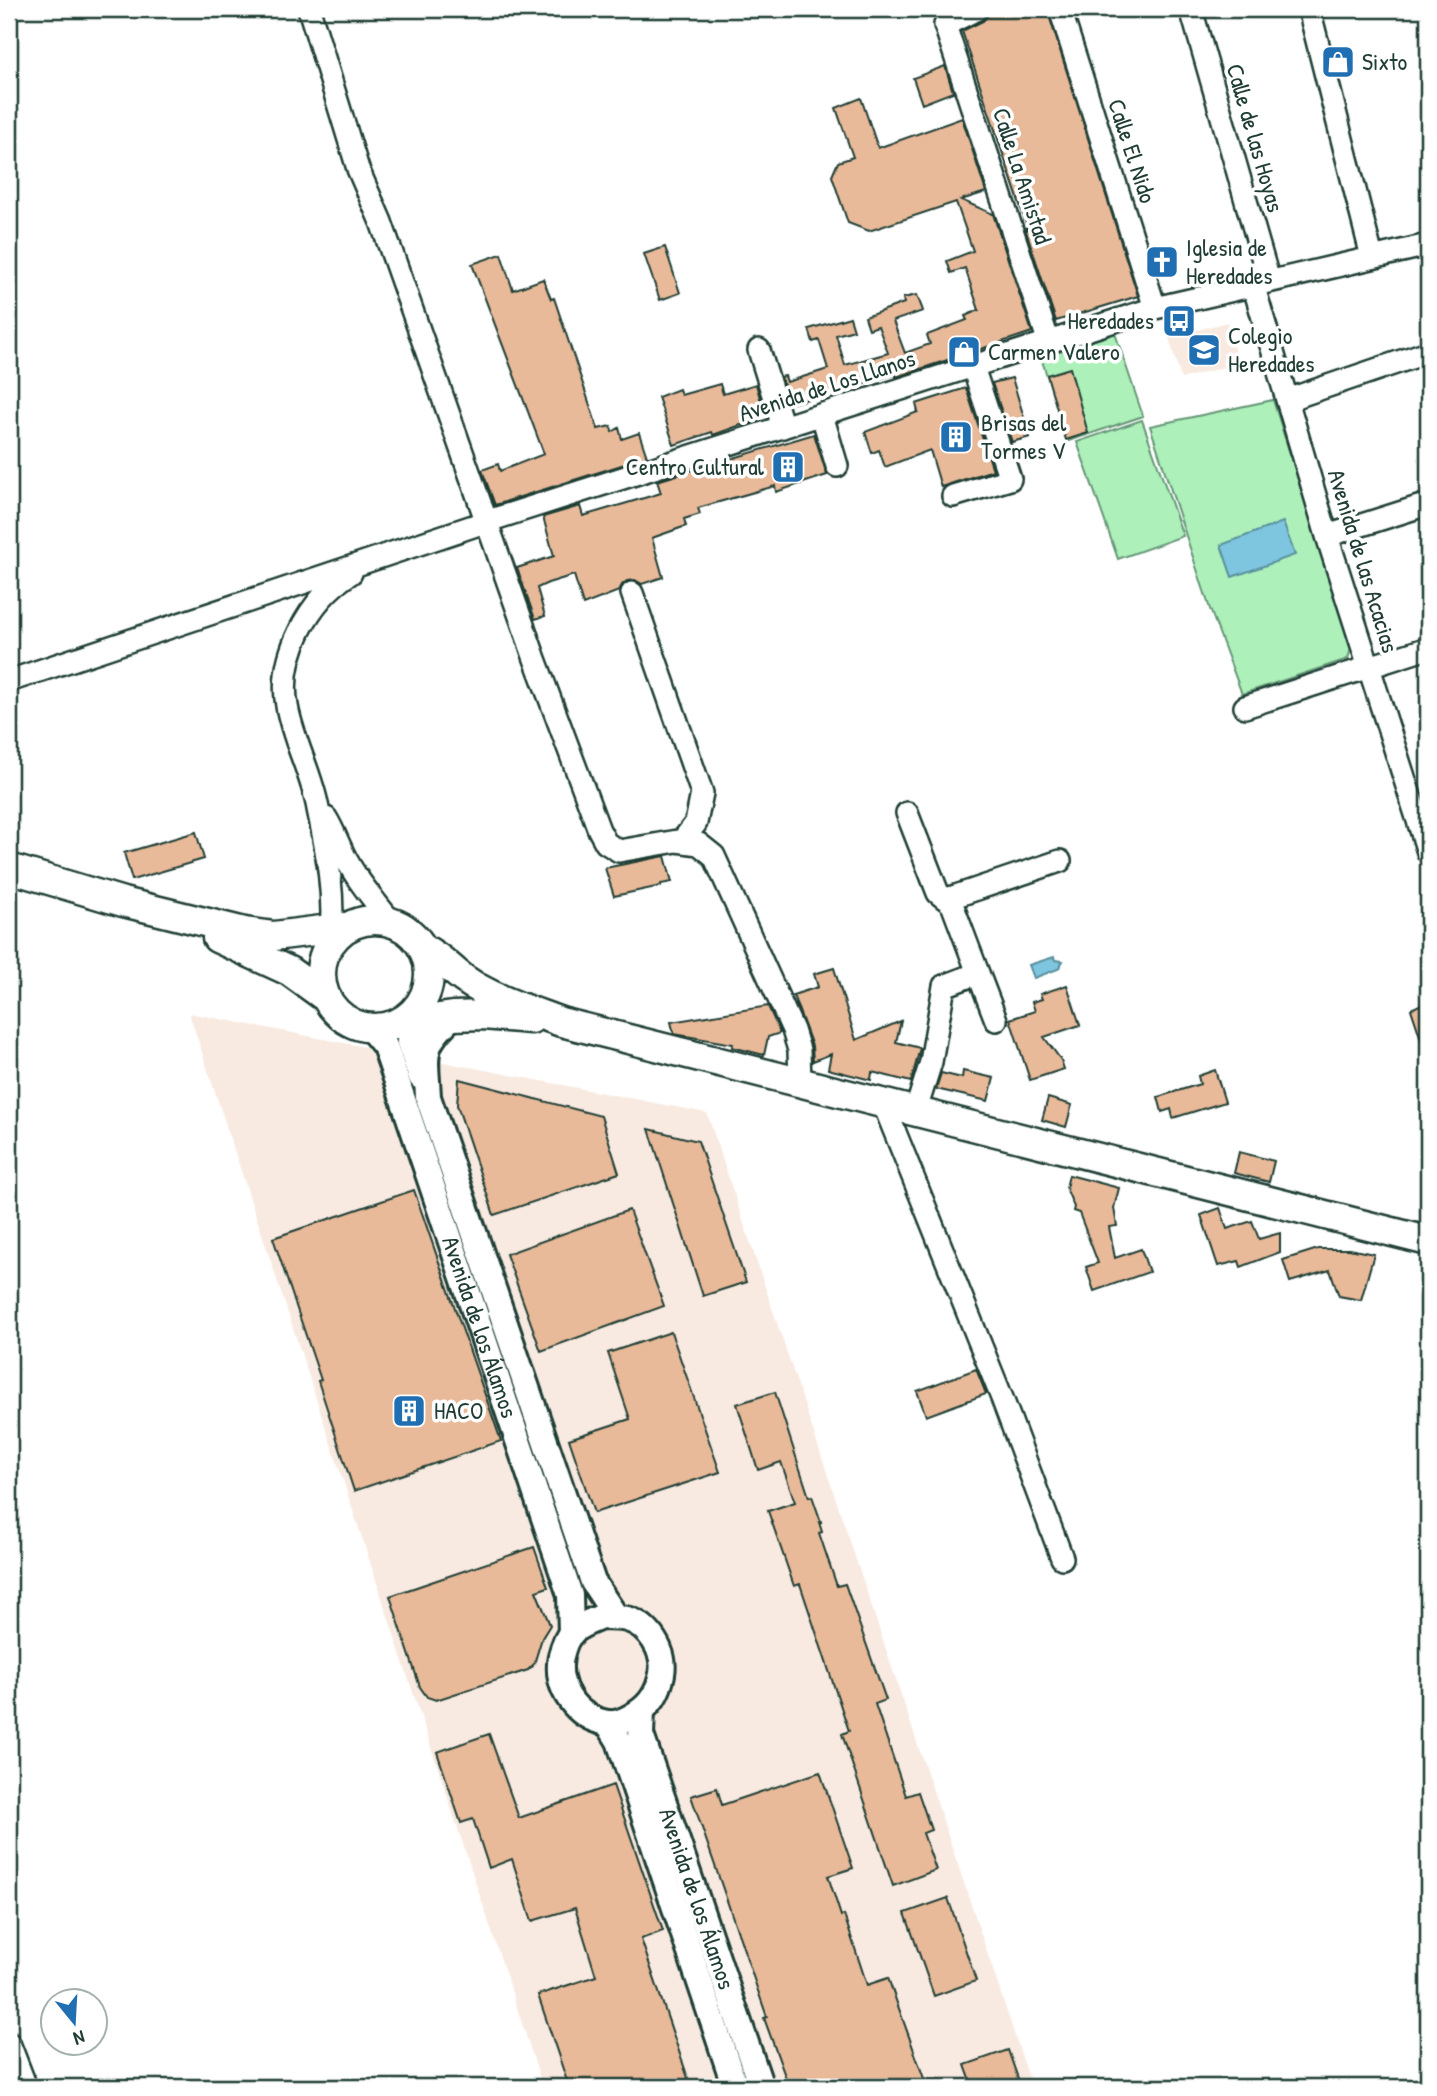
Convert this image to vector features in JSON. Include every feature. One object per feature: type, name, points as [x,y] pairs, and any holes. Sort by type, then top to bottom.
[{"type":"main road","points":[[9,868],[122,902],[245,932],[274,936],[336,933],[368,920],[391,922],[416,937],[424,950],[429,970],[427,992],[420,1005],[406,1020]]},
{"type":"main road","points":[[122,902],[242,948],[289,971],[325,996]]},
{"type":"main road","points":[[336,933],[322,960],[320,978],[325,996],[335,1012],[351,1023],[384,1028],[406,1020],[483,1015],[561,1022]]},
{"type":"main road","points":[[424,950],[440,957],[474,984],[516,1005],[561,1022],[1428,1241]]},
{"type":"street","points":[[309,9],[358,169],[381,222],[535,659],[606,844],[619,852],[682,841],[699,844],[714,856],[793,1030],[799,1051],[800,1083]]},
{"type":"street","name":"Calle La Amistad","points":[[977,9],[945,25],[1049,343]]},
{"type":"street","name":"Calle El Nido","points":[[1060,9],[1155,308]]},
{"type":"street","name":"Calle de las Hoyas","points":[[1191,9],[1261,283]]},
{"type":"street","points":[[1309,9],[1372,257]]},
{"type":"street","name":"Avenida de Los Llanos","points":[[371,561],[488,521],[1155,308],[1428,245]]},
{"type":"street","name":"Avenida de las Acacias","points":[[1261,283],[1287,400],[1326,536],[1428,852]]},
{"type":"street","points":[[759,350],[783,427]]},
{"type":"street","points":[[1287,400],[1428,352]]},
{"type":"street","points":[[953,496],[1010,479],[973,367]]},
{"type":"street","points":[[822,415],[837,466]]},
{"type":"street","points":[[1326,536],[1428,504]]},
{"type":"street","points":[[9,681],[371,561]]},
{"type":"street","points":[[336,933],[318,808],[287,704],[287,670],[304,623],[319,600],[345,577],[371,561]]},
{"type":"street","points":[[632,593],[702,793],[696,824],[682,841]]},
{"type":"street","points":[[1245,707],[1428,649]]},
{"type":"street","points":[[318,808],[332,828],[343,855],[362,885],[391,922]]},
{"type":"street","points":[[907,813],[938,893],[952,904],[996,1020]]},
{"type":"street","points":[[947,899],[1060,861]]},
{"type":"street","points":[[292,934],[318,912],[330,888]]},
{"type":"street","points":[[915,1112],[931,1062],[944,986],[978,973]]},
{"type":"street","name":"Avenida de los Álamos","points":[[428,1097],[427,1046],[434,1034],[453,1016]]},
{"type":"street","name":"Avenida de los Álamos","points":[[406,1020],[409,1042],[593,1582],[616,1617]]},
{"type":"street","name":"Avenida de los Álamos","points":[[370,1028],[385,1046],[570,1595],[571,1634]]},
{"type":"street","points":[[884,1105],[1002,1398],[1062,1558]]},
{"type":"street","points":[[601,1617],[616,1617],[630,1620],[648,1632],[660,1651],[663,1668],[655,1696],[642,1710],[625,1720],[608,1723],[575,1707],[567,1697],[559,1669],[563,1648],[571,1634],[582,1625],[601,1617]]},
{"type":"street","name":"Avenida de los Álamos","points":[[642,1710],[641,1735],[761,2087]]},
{"type":"street","name":"Avenida de los Álamos","points":[[608,1723],[619,1741],[735,2087]]},
{"type":"street","points":[[9,2043],[26,2087]]},
{"type":"shaded area","name":"Colegio Heredades","points":[[1227,322],[1238,363],[1181,379],[1169,338]]},
{"type":"shaded area","points":[[189,1013],[707,1113],[1032,2087],[543,2087]]},
{"type":"green space","points":[[1115,333],[1143,416],[1069,441],[1041,358]]},
{"type":"green space","points":[[1273,400],[1351,648],[1348,659],[1242,694],[1210,609],[1150,426]]},
{"type":"green space","points":[[1142,420],[1183,536],[1118,559],[1077,442]]},
{"type":"water","points":[[1283,522],[1295,555],[1232,577],[1221,545]]},
{"type":"water","points":[[1054,957],[1055,960],[1063,961],[1058,969],[1034,978],[1029,965]]},
{"type":"building","points":[[998,9],[1047,9],[1138,296],[1056,321],[962,31],[983,21]]},
{"type":"building","points":[[945,66],[953,92],[922,104],[913,78]]},
{"type":"building","points":[[861,98],[878,148],[962,118],[986,192],[961,200],[993,214],[1032,332],[896,377],[896,374],[790,404],[781,377],[785,376],[787,382],[828,369],[819,340],[813,342],[809,329],[850,317],[854,330],[836,335],[845,365],[888,353],[878,326],[869,329],[865,317],[904,303],[903,298],[917,295],[923,311],[893,321],[905,353],[930,344],[927,335],[967,320],[965,316],[979,310],[965,268],[951,273],[947,261],[973,251],[956,202],[869,231],[848,223],[832,176],[838,162],[853,157],[836,108]]},
{"type":"building","points":[[665,247],[680,293],[660,300],[644,254]]},
{"type":"building","points":[[501,254],[513,290],[543,279],[551,299],[554,298],[598,429],[611,426],[612,432],[619,428],[622,439],[639,433],[647,457],[495,505],[482,470],[498,464],[500,471],[544,454],[472,264]]},
{"type":"building","points":[[1070,368],[1088,433],[1066,440],[1047,375]]},
{"type":"building","points":[[1012,378],[1030,437],[1012,442],[992,383]]},
{"type":"building","points":[[720,384],[723,394],[756,384],[764,412],[757,421],[674,445],[658,397],[679,389],[681,395]]},
{"type":"building","name":"Brisas del Tormes V","points":[[966,388],[993,470],[941,487],[930,450],[885,467],[879,450],[872,453],[865,432],[918,412],[916,404]]},
{"type":"building","points":[[814,434],[827,475],[776,492],[775,486],[698,508],[700,514],[684,519],[686,526],[652,538],[663,577],[642,584],[635,580],[627,581],[619,591],[583,605],[574,575],[548,583],[537,588],[545,616],[535,619],[517,568],[554,556],[543,517],[580,506],[583,516],[661,493],[657,481]]},
{"type":"building","points":[[196,832],[204,859],[132,880],[124,853]]},
{"type":"building","points":[[665,856],[672,882],[614,896],[605,868]]},
{"type":"building","points":[[834,968],[856,1040],[901,1021],[896,1042],[920,1048],[911,1082],[872,1072],[871,1080],[828,1069],[831,1054],[813,1061],[812,1046],[793,995],[818,987],[814,974]]},
{"type":"building","points":[[1067,985],[1080,1025],[1044,1037],[1061,1060],[1064,1069],[1030,1080],[1010,1019],[1035,1011],[1032,1002],[1042,999],[1040,994]]},
{"type":"building","points":[[1428,1001],[1428,1051],[1425,1051],[1411,1009]]},
{"type":"building","points":[[768,1006],[780,1033],[768,1037],[764,1055],[732,1047],[733,1044],[674,1034],[671,1022]]},
{"type":"building","points":[[1215,1070],[1225,1102],[1173,1118],[1171,1109],[1162,1112],[1158,1097],[1200,1084],[1198,1076]]},
{"type":"building","points":[[963,1071],[994,1078],[988,1101],[936,1089],[941,1073],[962,1078]]},
{"type":"building","points":[[459,1079],[601,1116],[619,1173],[494,1215],[457,1105]]},
{"type":"building","points":[[1048,1098],[1072,1105],[1066,1127],[1042,1120]]},
{"type":"building","points":[[649,1129],[698,1141],[746,1282],[703,1296]]},
{"type":"building","points":[[1239,1152],[1274,1161],[1269,1182],[1234,1173]]},
{"type":"building","points":[[1069,1175],[1119,1188],[1114,1208],[1117,1226],[1109,1227],[1115,1258],[1141,1249],[1149,1272],[1094,1291],[1086,1267],[1098,1263],[1079,1213],[1073,1211],[1074,1207],[1066,1188]]},
{"type":"building","points":[[414,1190],[501,1441],[354,1491],[318,1381],[321,1380],[273,1238]]},
{"type":"building","points":[[1220,1208],[1227,1229],[1252,1221],[1259,1239],[1280,1233],[1280,1252],[1241,1267],[1239,1261],[1218,1266],[1201,1215]]},
{"type":"building","points":[[629,1210],[664,1306],[541,1351],[506,1254]]},
{"type":"building","points":[[1318,1249],[1349,1249],[1374,1254],[1361,1300],[1339,1296],[1330,1270],[1290,1282],[1283,1260]]},
{"type":"building","points":[[671,1332],[720,1472],[594,1513],[569,1439],[630,1419],[608,1353]]},
{"type":"building","points":[[976,1369],[986,1394],[926,1416],[917,1391]]},
{"type":"building","points":[[775,1392],[809,1497],[812,1496],[821,1522],[822,1532],[819,1533],[837,1586],[845,1584],[886,1700],[875,1704],[906,1796],[918,1792],[931,1830],[923,1833],[936,1870],[893,1886],[842,1734],[849,1731],[800,1584],[794,1586],[768,1511],[795,1502],[781,1462],[758,1470],[737,1404]]},
{"type":"building","points":[[534,1547],[548,1587],[536,1591],[550,1625],[542,1638],[534,1664],[528,1670],[436,1700],[427,1697],[420,1687],[390,1596]]},
{"type":"building","points":[[489,1734],[519,1818],[613,1785],[663,1931],[641,1939],[691,2087],[569,2087],[538,1995],[596,1976],[575,1908],[532,1921],[512,1859],[489,1868],[473,1819],[461,1823],[437,1752]]},
{"type":"building","points":[[820,1772],[853,1868],[828,1876],[841,1916],[844,1915],[867,1985],[888,1978],[927,2087],[789,2087],[764,2018],[767,2017],[691,1796],[717,1788],[722,1805]]},
{"type":"building","points":[[948,1898],[976,1981],[934,1996],[905,1913]]},
{"type":"building","points":[[1008,2050],[1021,2087],[973,2087],[965,2065]]},
{"type":"place","name":"Sixto","points":[[1338,62]]},
{"type":"place","name":"Iglesia de Heredades","points":[[1162,262]]},
{"type":"place","name":"Heredades","points":[[1179,321]]},
{"type":"place","name":"Colegio Heredades","points":[[1204,350]]},
{"type":"place","name":"Carmen Valero","points":[[964,352]]},
{"type":"place","name":"Brisas del Tormes V","points":[[956,437]]},
{"type":"place","name":"Centro Cultural","points":[[788,467]]},
{"type":"place","name":"HACO","points":[[409,1411]]}]
